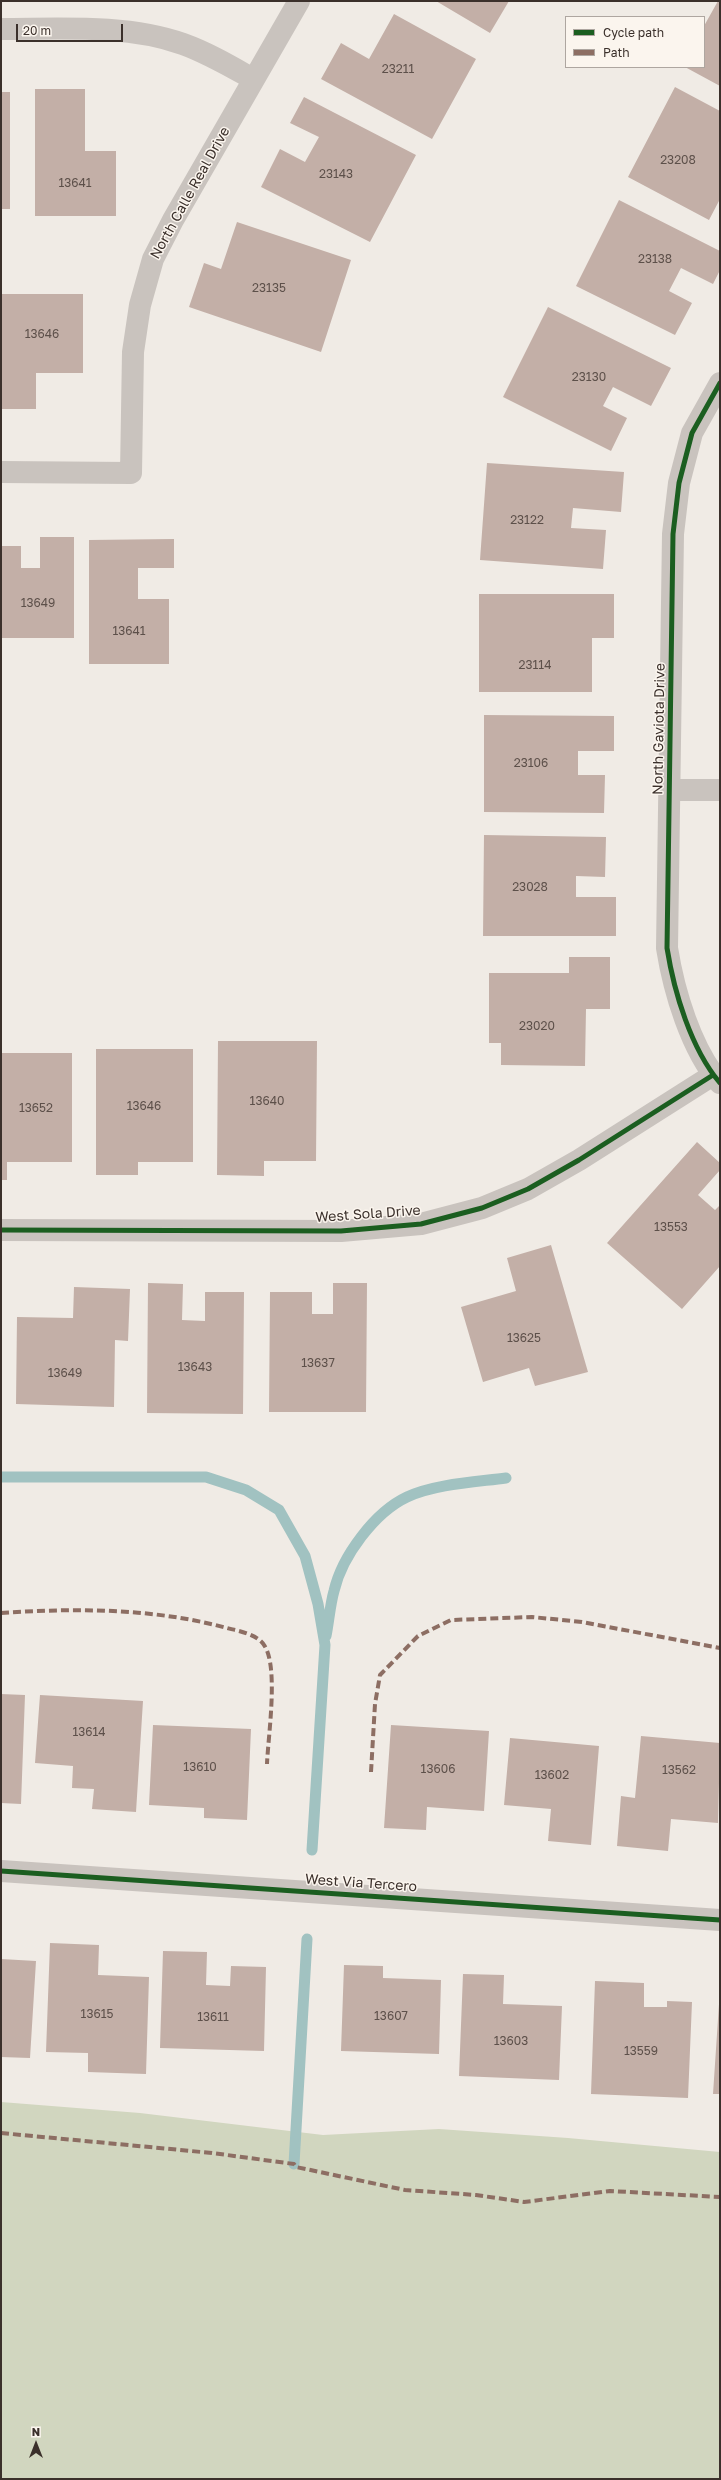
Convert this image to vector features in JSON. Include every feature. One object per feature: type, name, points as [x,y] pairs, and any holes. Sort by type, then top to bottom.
[{"type":"street","name":"North Calle Real Drive","points":[[1,472],[131,473],[133,352],[140,304],[153,259],[172,220],[299,1]]},
{"type":"street","points":[[1,29],[66,29],[151,36],[182,44],[217,59],[253,79]]},
{"type":"street","name":"North Gaviota Drive","points":[[717,1079],[686,1021],[672,975],[667,948],[671,790],[673,534],[679,483],[692,432],[720,383]]},
{"type":"street","points":[[671,790],[720,790]]},
{"type":"street","name":"West Sola Drive","points":[[1,1230],[341,1231],[421,1224],[482,1208],[528,1188],[579,1160],[717,1079]]},
{"type":"street","name":"West Via Tercero","points":[[1,1871],[720,1920]]},
{"type":"green space","points":[[1,2102],[140,2113],[323,2135],[439,2129],[568,2138],[720,2152],[720,2479],[1,2479]]},
{"type":"building","points":[[436,1],[509,1],[490,33]]},
{"type":"building","points":[[718,1],[720,1],[720,86],[687,68],[705,68],[705,24]]},
{"type":"building","points":[[394,14],[476,59],[432,139],[321,79],[341,43],[369,59]]},
{"type":"building","points":[[675,87],[720,111],[720,199],[709,220],[628,177]]},
{"type":"building","points":[[35,89],[85,89],[85,151],[116,151],[116,216],[35,216]]},
{"type":"building","points":[[1,92],[10,92],[10,209],[1,209]]},
{"type":"building","points":[[304,97],[416,155],[370,242],[261,187],[280,149],[305,162],[319,137],[290,123]]},
{"type":"building","points":[[619,200],[720,251],[720,270],[713,284],[681,268],[669,291],[692,303],[675,335],[576,286]]},
{"type":"building","points":[[237,222],[351,260],[321,352],[189,307],[204,263],[221,269]]},
{"type":"building","points":[[1,294],[83,294],[83,373],[36,373],[36,409],[1,409]]},
{"type":"building","points":[[548,307],[671,368],[651,406],[613,387],[603,406],[627,418],[611,451],[503,397]]},
{"type":"building","points":[[487,463],[624,472],[621,512],[573,508],[571,528],[606,530],[603,569],[480,560]]},
{"type":"building","points":[[40,537],[74,537],[74,638],[1,638],[1,546],[21,546],[21,568],[40,568]]},
{"type":"building","points":[[174,539],[174,568],[138,568],[138,599],[169,599],[169,664],[89,664],[89,540]]},
{"type":"building","points":[[479,594],[614,594],[614,638],[592,638],[592,692],[479,692]]},
{"type":"building","points":[[484,715],[614,716],[614,751],[578,751],[578,775],[605,775],[604,813],[484,812]]},
{"type":"building","points":[[484,835],[606,837],[605,877],[576,876],[576,897],[616,897],[616,936],[483,936]]},
{"type":"building","points":[[569,957],[610,957],[610,1009],[586,1009],[585,1066],[501,1065],[501,1043],[489,1043],[489,973],[569,973]]},
{"type":"building","points":[[218,1041],[317,1041],[316,1161],[264,1161],[264,1176],[217,1175]]},
{"type":"building","points":[[96,1049],[193,1049],[193,1162],[138,1162],[138,1175],[96,1175]]},
{"type":"building","points":[[1,1053],[72,1053],[72,1162],[7,1162],[7,1180],[1,1180]]},
{"type":"building","points":[[697,1142],[720,1163],[720,1170],[698,1195],[715,1210],[720,1205],[720,1266],[682,1309],[607,1243]]},
{"type":"building","points":[[551,1245],[588,1372],[535,1386],[529,1368],[483,1382],[461,1307],[516,1291],[507,1258]]},
{"type":"building","points":[[148,1283],[183,1284],[182,1320],[205,1321],[205,1292],[244,1292],[243,1414],[147,1413]]},
{"type":"building","points":[[333,1283],[367,1283],[366,1412],[269,1412],[270,1292],[312,1292],[312,1314],[333,1314]]},
{"type":"building","points":[[74,1287],[130,1289],[128,1341],[115,1340],[114,1407],[16,1404],[17,1317],[73,1318]]},
{"type":"building","points":[[1,1694],[25,1695],[21,1804],[1,1803]]},
{"type":"building","points":[[40,1695],[143,1701],[136,1812],[92,1809],[94,1789],[72,1788],[73,1766],[35,1763]]},
{"type":"building","points":[[153,1725],[251,1729],[247,1820],[204,1818],[204,1808],[149,1805]]},
{"type":"building","points":[[391,1725],[489,1731],[484,1811],[427,1807],[426,1830],[384,1828]]},
{"type":"building","points":[[641,1736],[720,1743],[718,1823],[671,1819],[668,1851],[617,1846],[621,1796],[635,1798]]},
{"type":"building","points":[[510,1738],[599,1746],[591,1845],[548,1841],[551,1809],[504,1805]]},
{"type":"building","points":[[50,1943],[99,1945],[98,1975],[149,1977],[146,2074],[88,2072],[88,2053],[46,2052]]},
{"type":"building","points":[[163,1951],[207,1952],[206,1985],[230,1986],[231,1966],[266,1967],[264,2051],[160,2048]]},
{"type":"building","points":[[1,1959],[36,1961],[30,2058],[1,2057]]},
{"type":"building","points":[[344,1965],[383,1966],[383,1978],[441,1980],[439,2054],[341,2051]]},
{"type":"building","points":[[463,1974],[504,1975],[503,2004],[562,2006],[559,2080],[459,2076]]},
{"type":"building","points":[[595,1981],[644,1983],[644,2007],[667,2007],[667,2001],[692,2002],[688,2098],[591,2094]]},
{"type":"building","points":[[719,2004],[720,2094],[713,2094]]},
{"type":"waterway","points":[[1,1477],[206,1477],[246,1490],[279,1510],[305,1556],[318,1604],[325,1645],[312,1850]]},
{"type":"waterway","points":[[326,1636],[333,1596],[344,1564],[362,1536],[383,1513],[407,1497],[430,1489],[456,1484],[506,1478]]},
{"type":"waterway","points":[[294,2164],[307,1939]]},
{"type":"marked path","points":[[1,1613],[58,1610],[143,1613],[199,1621],[242,1632],[257,1638],[264,1645],[271,1669],[272,1702],[267,1764]]},
{"type":"marked path","points":[[371,1772],[375,1704],[380,1675],[418,1636],[451,1620],[532,1617],[582,1622],[720,1648]]},
{"type":"marked path","points":[[1,2133],[212,2153],[294,2164],[296,2167],[405,2190],[476,2195],[524,2202],[610,2191],[720,2197]]},
{"type":"cycle path","points":[[720,383],[692,433],[679,483],[673,534],[667,948],[679,1001],[692,1037],[700,1054],[720,1083]]},
{"type":"cycle path","points":[[1,1230],[341,1231],[421,1224],[482,1208],[528,1189],[579,1160],[713,1075]]},
{"type":"cycle path","points":[[1,1871],[720,1920]]}]
